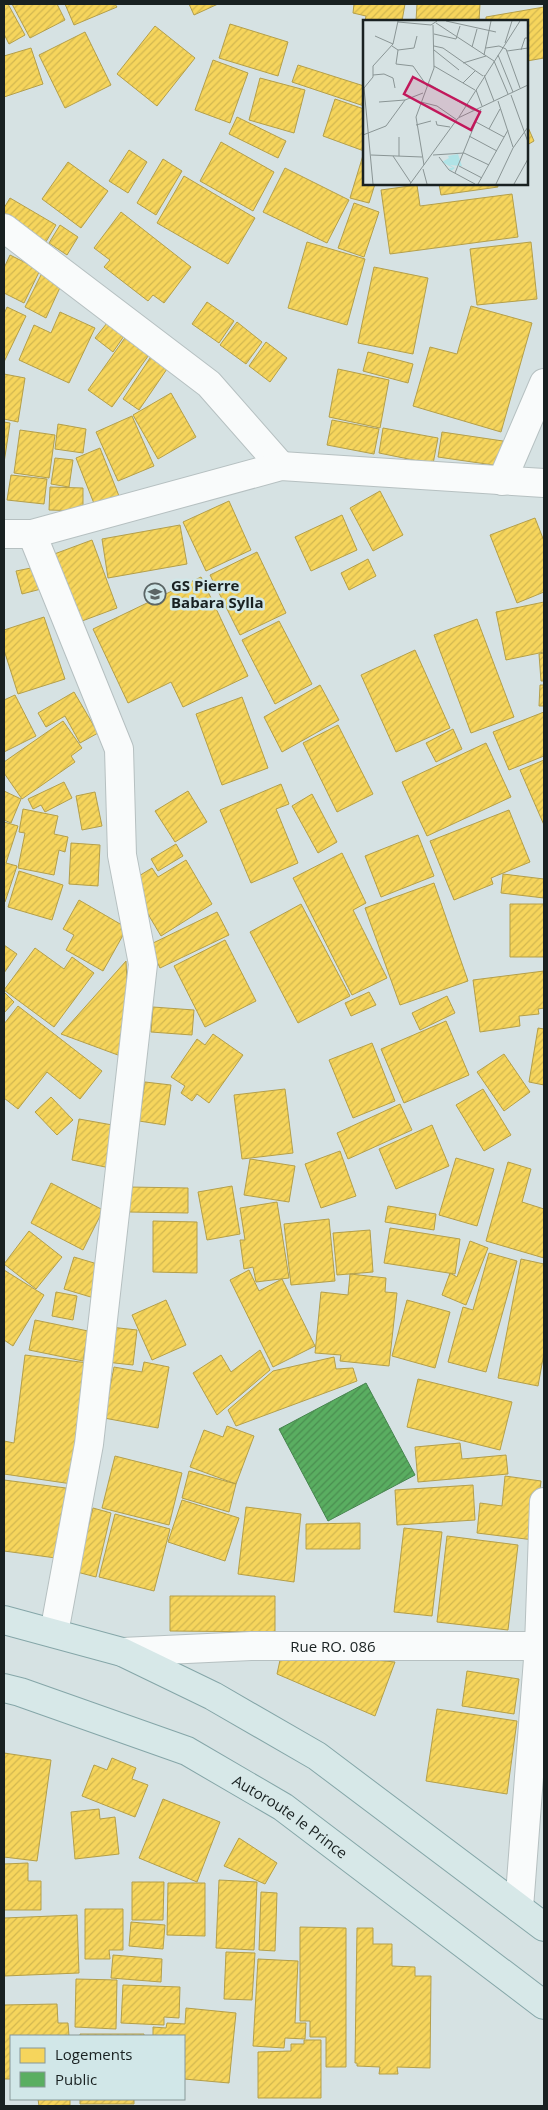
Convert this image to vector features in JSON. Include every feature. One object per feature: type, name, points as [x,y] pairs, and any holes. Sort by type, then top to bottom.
[{"type":"main road","points":[[4,1620],[122,1652],[213,1696],[317,1756],[544,1927]]},
{"type":"main road","name":"Autoroute le Prince","points":[[4,1688],[187,1751],[283,1807],[544,2005]]},
{"type":"street","points":[[4,228],[209,384],[281,466]]},
{"type":"street","points":[[502,481],[544,383]]},
{"type":"street","points":[[4,534],[32,534],[281,466],[544,483]]},
{"type":"street","points":[[32,534],[119,748],[122,855],[143,964],[89,1444],[54,1633]]},
{"type":"street","points":[[519,1908],[542,1646],[544,1502]]},
{"type":"street","name":"Rue RO. 086","points":[[122,1652],[251,1646],[542,1646]]},
{"type":"building: Logements","points":[[4,4],[8,4],[25,35],[9,44],[4,34]]},
{"type":"building: Logements","points":[[12,4],[57,4],[65,20],[30,38]]},
{"type":"building: Logements","points":[[65,4],[115,4],[117,7],[74,25]]},
{"type":"building: Logements","points":[[189,4],[218,4],[194,15]]},
{"type":"building: Logements","points":[[354,4],[405,4],[402,20],[365,20],[366,16],[353,13]]},
{"type":"building: Logements","points":[[417,4],[480,4],[479,20],[416,20]]},
{"type":"building: Logements","points":[[544,7],[544,58],[528,61],[528,20],[486,20],[486,17]]},
{"type":"building: Logements","points":[[230,24],[288,42],[278,76],[219,58]]},
{"type":"building: Logements","points":[[155,26],[195,58],[157,106],[117,74]]},
{"type":"building: Logements","points":[[85,32],[111,85],[65,108],[39,55]]},
{"type":"building: Logements","points":[[31,48],[43,84],[4,97],[4,56]]},
{"type":"building: Logements","points":[[213,60],[248,73],[230,123],[195,110]]},
{"type":"building: Logements","points":[[298,65],[363,86],[363,106],[292,82]]},
{"type":"building: Logements","points":[[260,78],[305,90],[294,133],[249,120]]},
{"type":"building: Logements","points":[[335,99],[363,109],[363,151],[323,136]]},
{"type":"building: Logements","points":[[237,117],[286,141],[278,158],[229,134]]},
{"type":"building: Logements","points":[[528,127],[534,141],[528,144]]},
{"type":"building: Logements","points":[[221,142],[274,172],[253,211],[200,181]]},
{"type":"building: Logements","points":[[129,150],[147,162],[128,193],[109,181]]},
{"type":"building: Logements","points":[[363,155],[363,185],[375,185],[369,203],[350,198]]},
{"type":"building: Logements","points":[[163,159],[182,171],[156,215],[137,203]]},
{"type":"building: Logements","points":[[68,162],[108,191],[81,228],[42,199]]},
{"type":"building: Logements","points":[[285,168],[349,200],[327,243],[263,212]]},
{"type":"building: Logements","points":[[184,176],[255,218],[228,264],[157,223]]},
{"type":"building: Logements","points":[[417,185],[420,206],[512,194],[518,237],[390,254],[381,190]]},
{"type":"building: Logements","points":[[439,185],[497,185],[498,187],[441,195]]},
{"type":"building: Logements","points":[[10,198],[56,225],[44,245],[4,220],[4,208]]},
{"type":"building: Logements","points":[[354,203],[379,212],[364,257],[338,248]]},
{"type":"building: Logements","points":[[121,212],[191,267],[164,303],[153,295],[148,301],[104,267],[110,260],[94,248]]},
{"type":"building: Logements","points":[[60,225],[78,237],[67,255],[49,243]]},
{"type":"building: Logements","points":[[307,242],[365,259],[347,325],[288,308]]},
{"type":"building: Logements","points":[[531,242],[537,299],[477,305],[470,249]]},
{"type":"building: Logements","points":[[10,255],[40,270],[24,303],[4,293],[4,268]]},
{"type":"building: Logements","points":[[374,267],[428,278],[413,354],[358,343]]},
{"type":"building: Logements","points":[[43,271],[63,281],[46,318],[25,307]]},
{"type":"building: Logements","points":[[207,302],[234,321],[219,343],[192,324]]},
{"type":"building: Logements","points":[[471,306],[532,323],[501,432],[413,406],[430,347],[457,354]]},
{"type":"building: Logements","points":[[7,307],[26,316],[4,362],[4,314]]},
{"type":"building: Logements","points":[[60,312],[95,328],[69,383],[19,360],[34,325],[51,333]]},
{"type":"building: Logements","points":[[237,322],[262,342],[246,364],[220,345]]},
{"type":"building: Logements","points":[[107,323],[124,336],[113,352],[95,338]]},
{"type":"building: Logements","points":[[127,335],[151,352],[112,407],[88,390]]},
{"type":"building: Logements","points":[[266,342],[287,358],[270,382],[249,366]]},
{"type":"building: Logements","points":[[368,352],[413,364],[408,383],[363,371]]},
{"type":"building: Logements","points":[[152,355],[169,366],[139,410],[123,399]]},
{"type":"building: Logements","points":[[338,369],[389,380],[380,428],[329,417]]},
{"type":"building: Logements","points":[[4,374],[25,378],[18,422],[4,419]]},
{"type":"building: Logements","points":[[171,393],[196,437],[158,459],[133,415]]},
{"type":"building: Logements","points":[[132,416],[154,466],[118,481],[96,432]]},
{"type":"building: Logements","points":[[332,420],[379,429],[374,454],[327,445]]},
{"type":"building: Logements","points":[[4,422],[10,423],[4,463]]},
{"type":"building: Logements","points":[[58,424],[86,429],[83,453],[55,449]]},
{"type":"building: Logements","points":[[383,428],[438,438],[433,464],[379,453]]},
{"type":"building: Logements","points":[[20,430],[55,435],[49,478],[14,473]]},
{"type":"building: Logements","points":[[442,432],[503,441],[500,466],[438,457]]},
{"type":"building: Logements","points":[[100,448],[119,496],[95,506],[76,458]]},
{"type":"building: Logements","points":[[55,458],[73,460],[69,487],[51,484]]},
{"type":"building: Logements","points":[[11,475],[47,479],[44,504],[7,500]]},
{"type":"building: Logements","points":[[50,487],[83,488],[83,511],[49,510]]},
{"type":"building: Logements","points":[[380,491],[403,535],[373,551],[350,508]]},
{"type":"building: Logements","points":[[229,501],[251,550],[206,571],[183,522]]},
{"type":"building: Logements","points":[[342,515],[357,550],[311,571],[295,537]]},
{"type":"building: Logements","points":[[535,518],[544,541],[544,592],[517,603],[490,535]]},
{"type":"building: Logements","points":[[180,525],[187,564],[108,578],[102,539]]},
{"type":"building: Logements","points":[[92,540],[117,608],[74,624],[49,556]]},
{"type":"building: Logements","points":[[257,552],[286,613],[240,635],[210,575]]},
{"type":"building: Logements","points":[[368,559],[376,576],[349,590],[341,573]]},
{"type":"building: Logements","points":[[36,567],[41,589],[22,594],[16,571]]},
{"type":"building: Logements","points":[[201,577],[248,676],[183,707],[171,682],[128,703],[93,629]]},
{"type":"building: Logements","points":[[544,602],[544,652],[506,660],[496,612]]},
{"type":"building: Logements","points":[[44,617],[65,679],[18,694],[4,650],[4,630]]},
{"type":"building: Logements","points":[[477,619],[514,717],[471,733],[434,635]]},
{"type":"building: Logements","points":[[279,621],[312,684],[275,704],[242,640]]},
{"type":"building: Logements","points":[[415,650],[450,728],[396,752],[361,675]]},
{"type":"building: Logements","points":[[544,653],[544,681],[541,681],[539,654]]},
{"type":"building: Logements","points":[[320,685],[339,720],[282,752],[264,717]]},
{"type":"building: Logements","points":[[540,685],[544,685],[544,706],[539,706]]},
{"type":"building: Logements","points":[[74,692],[98,733],[80,743],[65,716],[46,727],[38,713]]},
{"type":"building: Logements","points":[[15,695],[36,736],[4,752],[4,700]]},
{"type":"building: Logements","points":[[242,697],[268,768],[222,785],[196,714]]},
{"type":"building: Logements","points":[[544,712],[544,756],[509,770],[493,732]]},
{"type":"building: Logements","points":[[63,721],[82,748],[71,756],[75,762],[22,799],[4,773],[4,762]]},
{"type":"building: Logements","points":[[338,725],[373,794],[337,812],[303,743]]},
{"type":"building: Logements","points":[[453,729],[462,749],[436,762],[426,743]]},
{"type":"building: Logements","points":[[486,743],[511,797],[427,836],[402,782]]},
{"type":"building: Logements","points":[[544,760],[544,825],[520,770]]},
{"type":"building: Logements","points":[[64,782],[72,798],[45,812],[41,805],[33,809],[28,799]]},
{"type":"building: Logements","points":[[281,784],[289,804],[276,809],[298,863],[251,883],[220,810]]},
{"type":"building: Logements","points":[[4,791],[21,799],[11,823],[4,820]]},
{"type":"building: Logements","points":[[188,791],[207,822],[175,842],[155,811]]},
{"type":"building: Logements","points":[[95,792],[102,826],[82,830],[76,796]]},
{"type":"building: Logements","points":[[312,794],[337,842],[318,853],[292,806]]},
{"type":"building: Logements","points":[[23,809],[58,816],[54,834],[68,837],[65,852],[59,850],[54,875],[18,868],[25,833],[19,832]]},
{"type":"building: Logements","points":[[509,810],[530,862],[491,878],[493,884],[454,900],[430,841]]},
{"type":"building: Logements","points":[[4,822],[18,826],[6,863],[17,866],[5,902],[4,902]]},
{"type":"building: Logements","points":[[418,835],[434,876],[381,897],[365,856]]},
{"type":"building: Logements","points":[[71,843],[100,845],[98,886],[69,884]]},
{"type":"building: Logements","points":[[176,844],[183,856],[158,871],[151,859]]},
{"type":"building: Logements","points":[[342,853],[366,903],[353,910],[387,978],[352,995],[293,878]]},
{"type":"building: Logements","points":[[186,860],[212,904],[161,936],[129,882],[152,868],[158,877]]},
{"type":"building: Logements","points":[[19,871],[63,885],[52,920],[8,907]]},
{"type":"building: Logements","points":[[503,874],[544,879],[544,898],[501,893]]},
{"type":"building: Logements","points":[[434,883],[468,981],[400,1005],[365,908]]},
{"type":"building: Logements","points":[[79,900],[127,928],[103,971],[66,950],[74,935],[63,929]]},
{"type":"building: Logements","points":[[301,904],[350,996],[298,1023],[250,932]]},
{"type":"building: Logements","points":[[510,904],[544,904],[544,957],[510,957]]},
{"type":"building: Logements","points":[[217,912],[229,935],[160,968],[149,945]]},
{"type":"building: Logements","points":[[225,940],[256,1001],[205,1027],[174,966]]},
{"type":"building: Logements","points":[[4,945],[17,954],[4,973]]},
{"type":"building: Logements","points":[[35,948],[64,969],[72,957],[94,973],[54,1027],[4,990]]},
{"type":"building: Logements","points":[[126,961],[128,1005],[126,1058],[61,1034]]},
{"type":"building: Logements","points":[[544,971],[544,1008],[538,1009],[539,1014],[519,1016],[520,1026],[480,1032],[473,980]]},
{"type":"building: Logements","points":[[4,992],[14,1002],[4,1013]]},
{"type":"building: Logements","points":[[369,992],[376,1005],[351,1016],[345,1003]]},
{"type":"building: Logements","points":[[447,996],[455,1013],[420,1030],[412,1013]]},
{"type":"building: Logements","points":[[18,1006],[102,1071],[80,1099],[47,1072],[18,1109],[4,1098],[4,1024]]},
{"type":"building: Logements","points":[[153,1007],[194,1010],[192,1035],[151,1032]]},
{"type":"building: Logements","points":[[446,1021],[469,1075],[404,1103],[381,1049]]},
{"type":"building: Logements","points":[[538,1028],[544,1029],[544,1085],[529,1082]]},
{"type":"building: Logements","points":[[213,1034],[243,1055],[209,1103],[197,1094],[192,1101],[181,1093],[185,1086],[171,1077],[197,1039],[205,1045]]},
{"type":"building: Logements","points":[[372,1043],[395,1101],[353,1118],[329,1060]]},
{"type":"building: Logements","points":[[504,1054],[530,1092],[504,1111],[477,1072]]},
{"type":"building: Logements","points":[[145,1082],[171,1085],[165,1125],[139,1121]]},
{"type":"building: Logements","points":[[285,1089],[293,1153],[242,1159],[234,1095]]},
{"type":"building: Logements","points":[[483,1089],[511,1135],[484,1151],[456,1105]]},
{"type":"building: Logements","points":[[51,1097],[73,1120],[57,1135],[35,1112]]},
{"type":"building: Logements","points":[[400,1104],[412,1130],[348,1159],[337,1133]]},
{"type":"building: Logements","points":[[79,1119],[118,1126],[110,1168],[72,1160]]},
{"type":"building: Logements","points":[[432,1125],[449,1166],[396,1189],[379,1149]]},
{"type":"building: Logements","points":[[340,1151],[356,1196],[321,1208],[305,1164]]},
{"type":"building: Logements","points":[[456,1158],[494,1169],[477,1226],[439,1215]]},
{"type":"building: Logements","points":[[250,1159],[295,1166],[289,1202],[244,1195]]},
{"type":"building: Logements","points":[[508,1162],[531,1169],[522,1202],[544,1209],[544,1258],[486,1241]]},
{"type":"building: Logements","points":[[51,1183],[103,1210],[83,1250],[31,1223]]},
{"type":"building: Logements","points":[[232,1186],[240,1234],[207,1240],[198,1192]]},
{"type":"building: Logements","points":[[129,1187],[188,1188],[188,1213],[129,1212]]},
{"type":"building: Logements","points":[[277,1202],[289,1278],[256,1282],[253,1267],[244,1269],[240,1240],[245,1240],[240,1208]]},
{"type":"building: Logements","points":[[388,1206],[436,1214],[434,1230],[385,1222]]},
{"type":"building: Logements","points":[[329,1219],[335,1281],[291,1285],[284,1224]]},
{"type":"building: Logements","points":[[153,1221],[197,1222],[197,1273],[153,1272]]},
{"type":"building: Logements","points":[[390,1228],[460,1239],[455,1274],[384,1263]]},
{"type":"building: Logements","points":[[370,1230],[373,1272],[337,1275],[333,1233]]},
{"type":"building: Logements","points":[[29,1231],[62,1257],[36,1289],[4,1264]]},
{"type":"building: Logements","points":[[470,1241],[488,1248],[466,1305],[442,1295],[450,1273],[457,1277]]},
{"type":"building: Logements","points":[[489,1253],[517,1261],[486,1372],[448,1362],[463,1307],[473,1310]]},
{"type":"building: Logements","points":[[74,1257],[104,1266],[94,1298],[64,1289]]},
{"type":"building: Logements","points":[[521,1259],[544,1264],[544,1353],[538,1386],[498,1378]]},
{"type":"building: Logements","points":[[4,1270],[44,1295],[13,1346],[4,1340]]},
{"type":"building: Logements","points":[[249,1270],[259,1291],[282,1279],[315,1346],[273,1367],[230,1280]]},
{"type":"building: Logements","points":[[350,1274],[386,1278],[385,1292],[397,1293],[389,1366],[340,1361],[341,1355],[315,1353],[321,1292],[348,1295]]},
{"type":"building: Logements","points":[[56,1292],[77,1296],[73,1320],[52,1316]]},
{"type":"building: Logements","points":[[166,1300],[186,1345],[152,1360],[132,1315]]},
{"type":"building: Logements","points":[[407,1300],[450,1312],[435,1368],[392,1356]]},
{"type":"building: Logements","points":[[35,1320],[88,1331],[83,1361],[29,1350]]},
{"type":"building: Logements","points":[[110,1327],[137,1330],[133,1365],[106,1362]]},
{"type":"building: Logements","points":[[260,1350],[270,1370],[217,1415],[193,1373],[221,1355],[231,1372]]},
{"type":"building: Logements","points":[[25,1355],[88,1363],[72,1484],[4,1474],[4,1441],[14,1443]]},
{"type":"building: Logements","points":[[334,1357],[336,1369],[353,1368],[357,1381],[236,1426],[228,1410],[273,1371]]},
{"type":"building: Logements","points":[[144,1362],[169,1367],[158,1428],[104,1418],[114,1367],[142,1372]]},
{"type":"building: Logements","points":[[418,1379],[512,1402],[500,1450],[407,1427]]},
{"type":"building: Logements","points":[[227,1426],[254,1436],[236,1484],[190,1467],[204,1430],[223,1437]]},
{"type":"building: Logements","points":[[460,1443],[462,1459],[506,1455],[508,1474],[418,1482],[415,1447]]},
{"type":"building: Logements","points":[[115,1456],[182,1473],[169,1525],[102,1508]]},
{"type":"building: Logements","points":[[189,1471],[236,1484],[229,1512],[182,1498]]},
{"type":"building: Logements","points":[[505,1476],[541,1481],[534,1540],[477,1533],[480,1503],[502,1506]]},
{"type":"building: Logements","points":[[4,1480],[66,1488],[56,1558],[4,1551]]},
{"type":"building: Logements","points":[[473,1485],[475,1520],[397,1525],[395,1490]]},
{"type":"building: Logements","points":[[182,1500],[239,1518],[225,1561],[168,1542]]},
{"type":"building: Logements","points":[[246,1507],[301,1514],[294,1582],[238,1574]]},
{"type":"building: Logements","points":[[93,1508],[111,1513],[96,1577],[77,1572]]},
{"type":"building: Logements","points":[[115,1514],[170,1529],[154,1591],[99,1577]]},
{"type":"building: Logements","points":[[360,1523],[360,1549],[306,1549],[306,1524]]},
{"type":"building: Logements","points":[[404,1528],[442,1532],[432,1616],[394,1612]]},
{"type":"building: Logements","points":[[447,1536],[518,1545],[508,1630],[437,1622]]},
{"type":"building: Logements","points":[[170,1596],[275,1596],[275,1632],[170,1631]]},
{"type":"building: Logements","points":[[282,1651],[395,1662],[375,1716],[277,1674]]},
{"type":"building: Logements","points":[[467,1671],[519,1679],[514,1714],[462,1706]]},
{"type":"building: Logements","points":[[437,1709],[517,1721],[507,1794],[426,1781]]},
{"type":"building: Logements","points":[[4,1753],[51,1760],[37,1861],[4,1857]]},
{"type":"building: Logements","points":[[112,1758],[136,1768],[132,1779],[148,1785],[135,1817],[82,1796],[94,1765],[107,1770]]},
{"type":"building: Logements","points":[[163,1799],[220,1822],[197,1882],[139,1858]]},
{"type":"building: Logements","points":[[99,1809],[100,1819],[115,1817],[119,1854],[75,1859],[71,1812]]},
{"type":"building: Logements","points":[[239,1838],[277,1863],[265,1884],[224,1866]]},
{"type":"building: Logements","points":[[28,1863],[28,1881],[41,1881],[41,1910],[4,1910],[4,1864]]},
{"type":"building: Logements","points":[[219,1880],[257,1882],[254,1950],[216,1948]]},
{"type":"building: Logements","points":[[132,1882],[164,1882],[163,1920],[132,1920]]},
{"type":"building: Logements","points":[[168,1883],[205,1883],[205,1936],[167,1935]]},
{"type":"building: Logements","points":[[261,1892],[277,1893],[275,1951],[259,1950]]},
{"type":"building: Logements","points":[[85,1909],[123,1909],[123,1950],[109,1950],[110,1959],[85,1959]]},
{"type":"building: Logements","points":[[77,1915],[79,1973],[4,1976],[4,1918]]},
{"type":"building: Logements","points":[[131,1922],[165,1925],[163,1949],[129,1946]]},
{"type":"building: Logements","points":[[300,1927],[346,1928],[346,2067],[326,2067],[326,2037],[310,2037],[310,2021],[300,2021]]},
{"type":"building: Logements","points":[[357,1928],[373,1928],[373,1944],[392,1944],[392,1966],[415,1967],[415,1976],[431,1976],[430,2068],[397,2067],[398,2074],[379,2074],[380,2067],[357,2066],[357,2063],[355,2063]]},
{"type":"building: Logements","points":[[226,1952],[255,1953],[252,2000],[224,1999]]},
{"type":"building: Logements","points":[[113,1955],[162,1959],[161,1982],[111,1978]]},
{"type":"building: Logements","points":[[258,1959],[298,1961],[295,2023],[306,2023],[305,2039],[285,2038],[284,2048],[253,2046]]},
{"type":"building: Logements","points":[[76,1979],[117,1980],[116,2029],[75,2027]]},
{"type":"building: Logements","points":[[123,1985],[180,1987],[179,2018],[164,2017],[164,2025],[121,2023]]},
{"type":"building: Logements","points":[[57,2004],[58,2023],[68,2023],[69,2035],[10,2035],[10,2079],[4,2079],[4,2005]]},
{"type":"building: Logements","points":[[186,2008],[236,2013],[229,2083],[185,2079],[185,2035],[153,2035],[153,2027],[166,2028],[167,2023],[185,2024]]},
{"type":"building: Logements","points":[[80,2034],[144,2034],[144,2035]]},
{"type":"building: Logements","points":[[304,2040],[321,2040],[321,2098],[258,2098],[258,2052],[291,2051],[291,2044],[304,2044]]},
{"type":"building: Logements","points":[[38,2100],[70,2100],[70,2105],[39,2106]]},
{"type":"building: Logements","points":[[80,2100],[134,2100],[134,2104],[80,2104]]},
{"type":"building: Public","points":[[366,1383],[415,1475],[328,1521],[279,1429]]},
{"type":"place","name":"GS Pierre Babara Sylla","points":[[155,594]]}]
